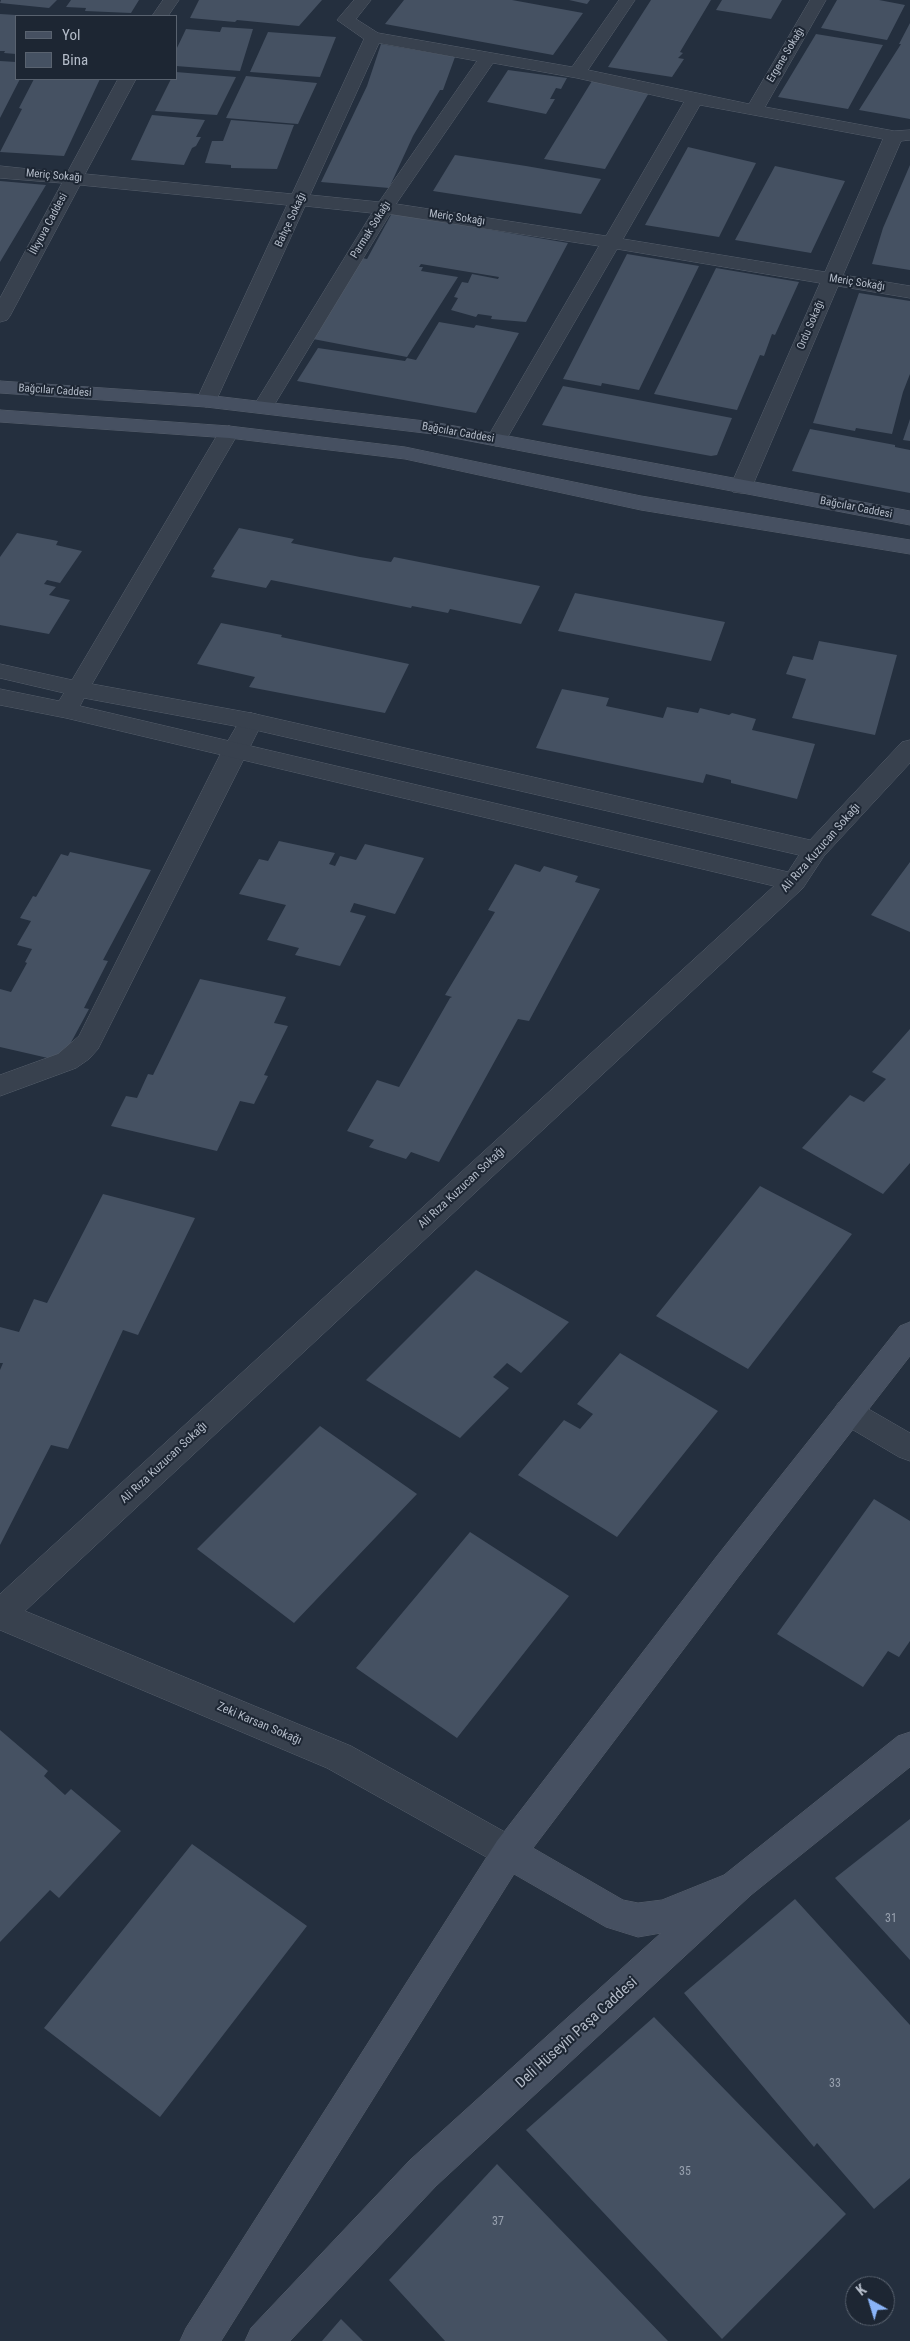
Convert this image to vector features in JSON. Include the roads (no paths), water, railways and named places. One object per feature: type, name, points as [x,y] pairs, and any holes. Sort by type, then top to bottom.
[{"type":"main road","name":"Bağcılar Caddesi","points":[[0,387],[206,401],[433,428],[910,518]]},
{"type":"main road","points":[[0,416],[229,432],[405,454],[641,503],[910,547]]},
{"type":"main road","points":[[199,2341],[509,1852],[910,1334]]},
{"type":"main road","name":"Deli Hüseyin Paşa Caddesi","points":[[264,2341],[424,2174],[739,1884],[910,1746]]},
{"type":"main road","points":[[509,1852],[580,1895],[618,1915],[638,1920],[662,1916],[739,1884]]},
{"type":"street","points":[[161,15],[171,0]]},
{"type":"street","points":[[364,0],[346,20],[373,37],[577,73],[754,110],[902,135]]},
{"type":"street","points":[[577,73],[627,0]]},
{"type":"street","name":"Ergene Sokağı","points":[[754,110],[818,0]]},
{"type":"street","name":"Bahçe Sokağı","points":[[206,401],[373,37]]},
{"type":"street","name":"Parmak Sokağı","points":[[263,407],[384,208],[488,58]]},
{"type":"street","name":"İlkyuva Caddesi","points":[[0,316],[126,80]]},
{"type":"street","points":[[496,440],[695,98]]},
{"type":"street","name":"Ordu Sokağı","points":[[741,487],[832,279],[902,135]]},
{"type":"street","name":"Meriç Sokağı","points":[[0,172],[384,208],[611,242],[910,292]]},
{"type":"street","points":[[66,710],[229,432]]},
{"type":"street","points":[[0,671],[78,689],[251,721],[815,850]]},
{"type":"street","points":[[0,697],[66,710],[794,882]]},
{"type":"street","points":[[0,1086],[66,1061],[80,1052],[89,1042],[234,751],[251,721]]},
{"type":"street","name":"Ali Rıza Kuzucan Sokağı","points":[[0,1614],[794,882],[815,850],[910,748]]},
{"type":"street","points":[[848,1412],[910,1448]]},
{"type":"street","name":"Zeki Karsan Sokağı","points":[[0,1614],[339,1757],[509,1852]]}]
